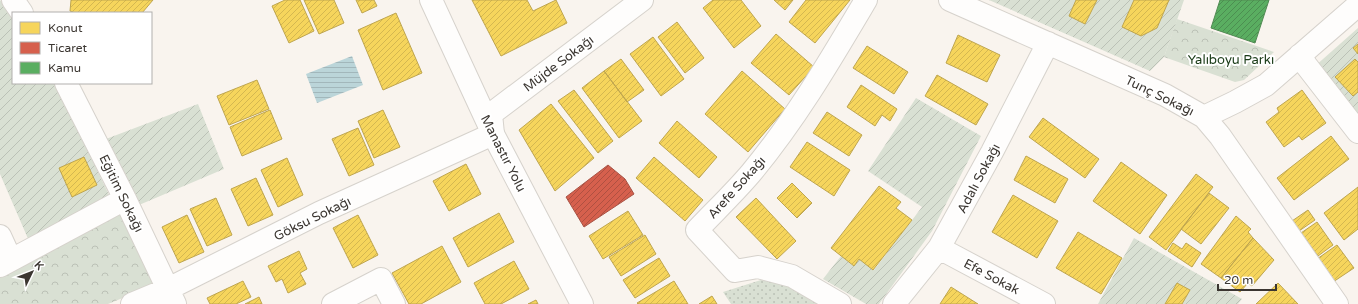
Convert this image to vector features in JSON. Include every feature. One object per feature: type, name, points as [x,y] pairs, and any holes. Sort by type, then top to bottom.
[{"type":"street","points":[[13,0],[21,12]]},
{"type":"street","name":"Manastır Yolu","points":[[431,0],[493,134],[582,304]]},
{"type":"street","name":"Müjde Sokağı","points":[[493,134],[491,114],[642,0]]},
{"type":"street","name":"Arefe Sokağı","points":[[840,304],[792,276],[758,267],[735,271],[697,230],[751,173],[783,132],[822,75],[866,0]]},
{"type":"street","name":"Tunç Sokağı","points":[[950,0],[1165,96],[1204,117],[1220,136],[1337,304]]},
{"type":"street","points":[[1204,117],[1266,85],[1358,4]]},
{"type":"street","name":"Adalı Sokağı","points":[[894,304],[939,248],[992,152],[1048,43]]},
{"type":"street","points":[[1300,55],[1306,66],[1358,132]]},
{"type":"street","name":"Eğitim Sokağı","points":[[67,84],[125,199],[172,297]]},
{"type":"street","name":"Göksu Sokağı","points":[[132,304],[172,297],[319,213],[493,134]]},
{"type":"street","points":[[0,236],[5,263],[125,199]]},
{"type":"street","name":"Efe Sokak","points":[[939,248],[1044,304]]},
{"type":"street","points":[[334,304],[381,279],[394,304]]},
{"type":"green space","points":[[0,0],[12,14],[12,84],[55,84],[111,199],[29,241],[0,174]]},
{"type":"green space","points":[[989,0],[1184,0],[1164,57],[1150,71]]},
{"type":"green space","name":"Yalıboyu Parkı","points":[[1177,19],[1274,52],[1244,80],[1235,82],[1164,57]]},
{"type":"green space","points":[[1358,28],[1358,121],[1314,67]]},
{"type":"green space","points":[[916,98],[981,136],[932,231],[879,304],[866,304],[823,279],[841,256],[854,266],[859,259],[874,270],[922,207],[868,171]]},
{"type":"green space","points":[[198,104],[224,169],[139,205],[106,139]]},
{"type":"green space","points":[[120,213],[154,285],[108,304],[0,304],[0,276]]},
{"type":"green space","points":[[1134,238],[1242,299],[1238,304],[1098,304]]},
{"type":"green space","points":[[761,280],[783,282],[820,304],[731,304],[723,292]]},
{"type":"water","points":[[352,56],[363,85],[317,103],[306,74]]},
{"type":"building: Konut","points":[[71,0],[153,0],[143,12],[70,11]]},
{"type":"building: Konut","points":[[285,0],[300,0],[314,31],[289,43],[272,6]]},
{"type":"building: Konut","points":[[304,0],[334,0],[344,23],[319,34]]},
{"type":"building: Konut","points":[[356,0],[374,0],[377,6],[362,13]]},
{"type":"building: Konut","points":[[472,0],[527,0],[533,11],[556,0],[567,23],[501,56]]},
{"type":"building: Konut","points":[[713,0],[741,0],[761,26],[734,48],[703,8]]},
{"type":"building: Konut","points":[[774,0],[793,0],[785,10]]},
{"type":"building: Konut","points":[[806,0],[850,0],[815,43],[789,22]]},
{"type":"building: Konut","points":[[1076,0],[1097,0],[1085,24],[1069,16]]},
{"type":"building: Konut","points":[[1134,0],[1169,0],[1157,28],[1141,36],[1122,27]]},
{"type":"building: Konut","points":[[396,13],[422,73],[383,90],[358,30]]},
{"type":"building: Konut","points":[[677,22],[704,58],[685,73],[658,37]]},
{"type":"building: Konut","points":[[776,34],[814,67],[789,95],[751,63]]},
{"type":"building: Konut","points":[[958,35],[1000,55],[987,82],[946,63]]},
{"type":"building: Konut","points":[[653,37],[684,79],[661,96],[630,54]]},
{"type":"building: Konut","points":[[1358,44],[1358,54],[1353,48]]},
{"type":"building: Konut","points":[[867,46],[908,72],[894,94],[853,68]]},
{"type":"building: Konut","points":[[621,59],[644,90],[627,102],[604,71]]},
{"type":"building: Konut","points":[[1355,59],[1358,62],[1358,92],[1353,96],[1335,77]]},
{"type":"building: Konut","points":[[604,71],[642,121],[619,138],[582,88]]},
{"type":"building: Konut","points":[[742,71],[785,109],[748,152],[705,114]]},
{"type":"building: Konut","points":[[937,75],[988,104],[976,125],[925,96]]},
{"type":"building: Konut","points":[[257,80],[269,109],[229,125],[217,96]]},
{"type":"building: Konut","points":[[861,85],[897,109],[890,121],[882,115],[875,126],[847,107]]},
{"type":"building: Konut","points":[[574,90],[613,141],[598,153],[558,101]]},
{"type":"building: Konut","points":[[1302,90],[1326,123],[1302,140],[1299,136],[1284,147],[1266,122],[1279,112],[1277,108]]},
{"type":"building: Konut","points":[[551,104],[594,158],[555,191],[519,130]]},
{"type":"building: Konut","points":[[270,110],[282,139],[242,156],[230,127]]},
{"type":"building: Konut","points":[[383,110],[400,147],[374,158],[358,121]]},
{"type":"building: Konut","points":[[827,112],[862,135],[849,156],[813,133]]},
{"type":"building: Konut","points":[[1043,118],[1099,159],[1085,178],[1029,137]]},
{"type":"building: Konut","points":[[677,121],[717,157],[699,178],[659,143]]},
{"type":"building: Konut","points":[[358,128],[374,165],[349,176],[332,139]]},
{"type":"building: Konut","points":[[1331,136],[1349,159],[1294,200],[1277,178]]},
{"type":"building: Konut","points":[[807,142],[850,170],[834,196],[790,167]]},
{"type":"building: Konut","points":[[1026,156],[1068,179],[1055,203],[1014,180]]},
{"type":"building: Konut","points":[[84,157],[97,185],[72,197],[59,168]]},
{"type":"building: Konut","points":[[654,157],[703,200],[685,221],[636,178]]},
{"type":"building: Konut","points":[[287,158],[303,195],[278,207],[261,170]]},
{"type":"building: Konut","points":[[1121,162],[1167,195],[1140,234],[1093,201]]},
{"type":"building: Konut","points":[[466,164],[481,194],[449,211],[433,181]]},
{"type":"building: Konut","points":[[1196,174],[1213,187],[1166,250],[1149,237]]},
{"type":"building: Konut","points":[[256,178],[273,215],[248,226],[231,189]]},
{"type":"building: Konut","points":[[792,183],[812,203],[797,218],[777,198]]},
{"type":"building: Konut","points":[[879,186],[901,202],[896,208],[912,220],[873,270],[859,259],[854,266],[831,248]]},
{"type":"building: Konut","points":[[1358,187],[1358,229],[1344,240],[1324,213]]},
{"type":"building: Konut","points":[[1209,193],[1229,208],[1201,244],[1181,229]]},
{"type":"building: Konut","points":[[1013,195],[1058,221],[1037,258],[992,232]]},
{"type":"building: Konut","points":[[216,198],[232,235],[207,246],[190,209]]},
{"type":"building: Konut","points":[[756,198],[796,241],[777,259],[736,217]]},
{"type":"building: Konut","points":[[1308,210],[1315,220],[1299,231],[1292,221]]},
{"type":"building: Konut","points":[[628,211],[643,235],[603,259],[589,236]]},
{"type":"building: Konut","points":[[499,213],[514,242],[468,267],[453,238]]},
{"type":"building: Konut","points":[[187,215],[204,252],[179,263],[162,227]]},
{"type":"building: Konut","points":[[358,215],[378,255],[353,268],[333,228]]},
{"type":"building: Konut","points":[[1236,216],[1251,229],[1248,232],[1253,238],[1221,278],[1201,264]]},
{"type":"building: Konut","points":[[1317,222],[1333,245],[1318,256],[1301,233]]},
{"type":"building: Konut","points":[[1078,232],[1122,258],[1101,294],[1056,268]]},
{"type":"building: Konut","points":[[645,235],[656,254],[621,276],[609,257]]},
{"type":"building: Konut","points":[[1253,238],[1274,260],[1252,286],[1248,283],[1240,292],[1221,278]]},
{"type":"building: Konut","points":[[1173,243],[1182,249],[1186,243],[1201,253],[1192,267],[1168,251]]},
{"type":"building: Konut","points":[[1337,245],[1354,268],[1333,282],[1317,259]]},
{"type":"building: Konut","points":[[442,246],[461,282],[421,304],[409,304],[392,273]]},
{"type":"building: Konut","points":[[299,251],[307,269],[300,273],[306,284],[288,293],[282,279],[276,282],[268,266]]},
{"type":"building: Konut","points":[[659,258],[670,276],[635,298],[623,280]]},
{"type":"building: Konut","points":[[514,261],[529,289],[501,304],[485,304],[474,283]]},
{"type":"building: Konut","points":[[243,281],[251,297],[236,304],[210,304],[207,298]]},
{"type":"building: Konut","points":[[674,281],[688,304],[637,303]]},
{"type":"building: Konut","points":[[1177,283],[1190,290],[1182,304],[1165,304]]},
{"type":"building: Konut","points":[[1278,283],[1298,304],[1256,304]]},
{"type":"building: Konut","points":[[951,287],[978,304],[940,304]]},
{"type":"building: Konut","points":[[712,296],[717,304],[699,304]]},
{"type":"building: Konut","points":[[259,297],[262,304],[245,304]]},
{"type":"building: Konut","points":[[536,300],[538,304],[528,304]]},
{"type":"building: Ticaret","points":[[608,165],[625,179],[634,194],[584,227],[566,197]]},
{"type":"building: Kamu","points":[[1220,0],[1269,0],[1255,43],[1211,28]]}]
